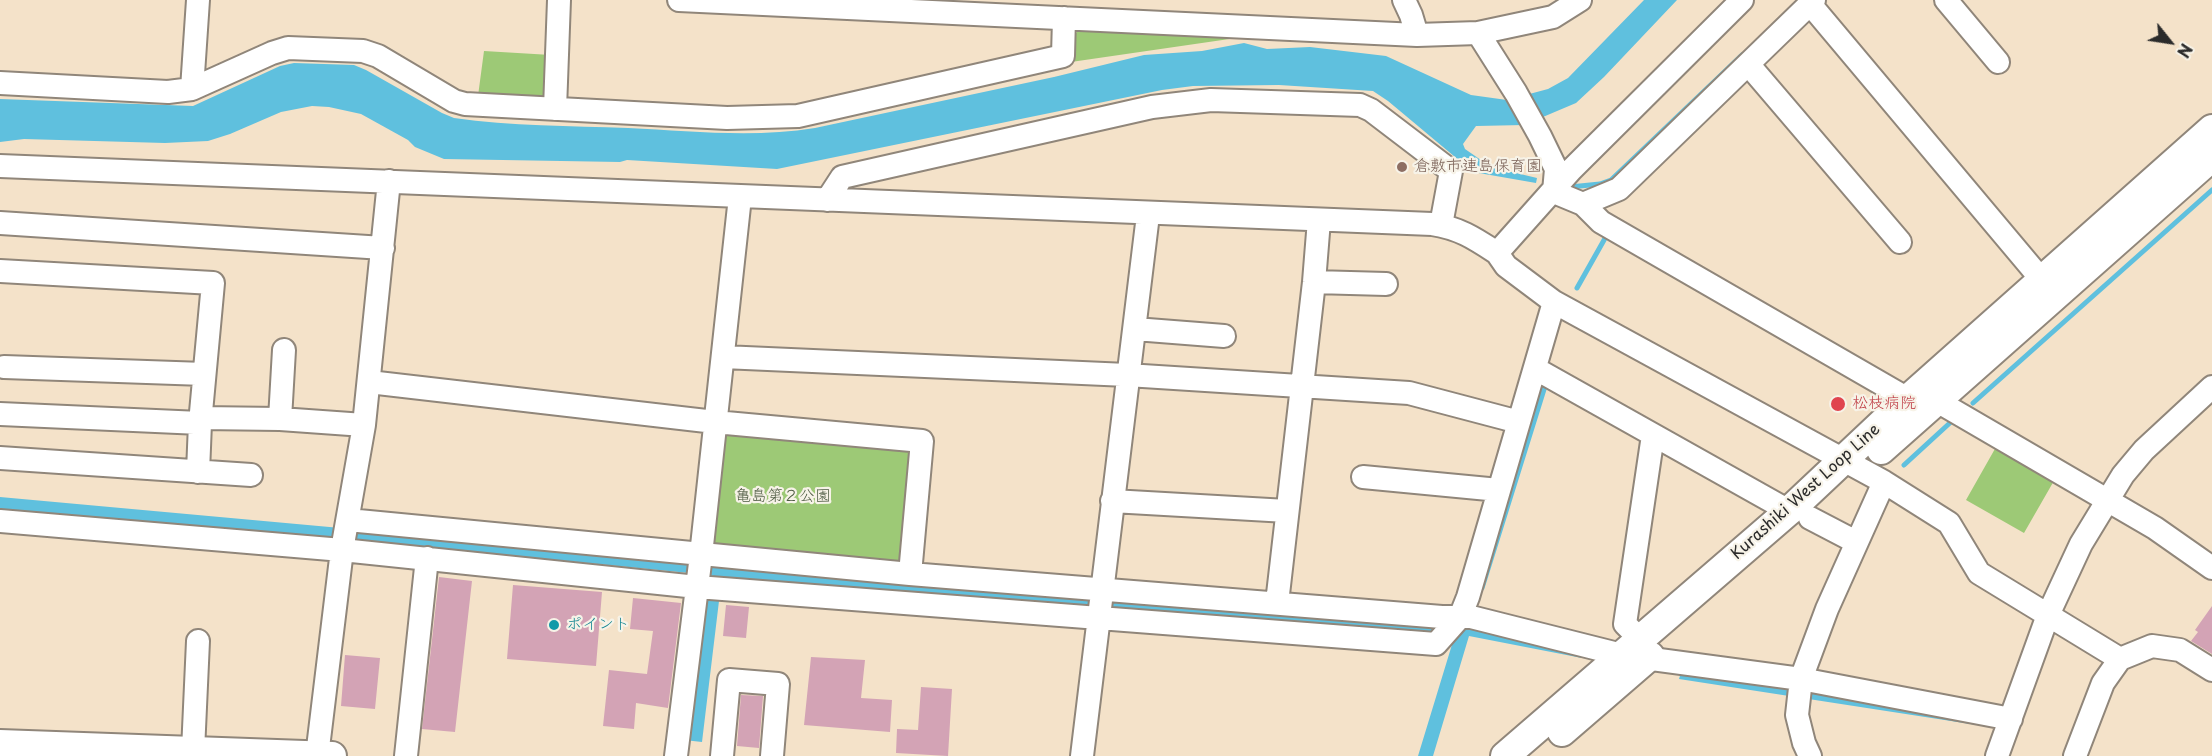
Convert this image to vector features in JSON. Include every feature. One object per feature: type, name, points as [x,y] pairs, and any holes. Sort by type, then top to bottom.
[{"type":"main road","name":"Kurashiki West Loop Line","points":[[1851,464],[1937,401],[2212,129]]},
{"type":"main road","name":"Kurashiki West Loop Line","points":[[1505,756],[1637,651],[1799,514],[1851,464],[1908,399],[2212,157]]},
{"type":"main road","name":"Kurashiki West Loop Line","points":[[1534,756],[1607,695],[1637,651]]},
{"type":"main road","points":[[1560,756],[1607,695]]},
{"type":"main road","points":[[0,744],[332,756]]},
{"type":"street","points":[[192,89],[198,0]]},
{"type":"street","points":[[555,109],[559,0]]},
{"type":"street","points":[[679,0],[1417,35],[1478,33],[1553,16],[1580,0]]},
{"type":"street","points":[[1404,0],[1417,35]]},
{"type":"street","points":[[1497,253],[1554,192],[1571,170],[1742,0]]},
{"type":"street","points":[[1946,0],[1998,62]]},
{"type":"street","points":[[1583,204],[1619,189],[1812,2],[2049,288]]},
{"type":"street","points":[[0,83],[168,92],[192,89],[288,48],[363,51],[378,56],[454,101],[465,104],[727,118],[798,116],[1063,56],[1064,18]]},
{"type":"street","points":[[1478,33],[1516,93],[1556,169],[1554,192]]},
{"type":"street","points":[[1748,64],[1900,242]]},
{"type":"street","points":[[827,200],[842,177],[1152,107],[1211,100],[1360,105],[1371,110],[1451,171],[1441,225]]},
{"type":"street","points":[[0,166],[1441,225],[1468,234],[1497,253],[1506,266],[1554,302],[1884,482],[1949,523],[1979,573],[2120,659]]},
{"type":"street","points":[[317,756],[345,534],[364,425],[389,181]]},
{"type":"street","points":[[1554,192],[1583,204],[1601,222],[1908,399]]},
{"type":"street","points":[[676,756],[699,571],[740,197]]},
{"type":"street","points":[[1082,756],[1148,214]]},
{"type":"street","points":[[1277,603],[1319,220]]},
{"type":"street","points":[[0,223],[382,249]]},
{"type":"street","points":[[0,271],[213,283],[198,472]]},
{"type":"street","points":[[1314,282],[1386,284]]},
{"type":"street","points":[[345,534],[427,558],[699,571],[910,574],[1101,602],[1436,644],[1453,626],[1468,597],[1554,302]]},
{"type":"street","points":[[1135,329],[1224,336]]},
{"type":"street","points":[[280,419],[284,350]]},
{"type":"street","points":[[723,357],[1127,375],[1408,393],[1519,422]]},
{"type":"street","points":[[4,367],[204,374]]},
{"type":"street","points":[[1536,369],[1799,514],[1856,542]]},
{"type":"street","points":[[369,382],[715,422],[922,441],[910,574]]},
{"type":"street","points":[[1997,756],[2048,615],[2081,544],[2123,475],[2144,450],[2212,387]]},
{"type":"street","points":[[1937,401],[2155,528],[2212,568]]},
{"type":"street","points":[[0,414],[201,420],[280,419],[364,425]]},
{"type":"street","points":[[1637,651],[1625,624],[1653,435]]},
{"type":"street","points":[[0,458],[252,476]]},
{"type":"street","points":[[1363,477],[1498,490]]},
{"type":"street","points":[[1810,756],[1797,715],[1800,688],[1827,609],[1884,482]]},
{"type":"street","points":[[1112,501],[1287,512]]},
{"type":"street","points":[[0,521],[345,534],[699,571],[1101,602],[1277,603],[1453,626],[1471,617],[1800,688],[2011,719]]},
{"type":"street","points":[[406,756],[427,558]]},
{"type":"street","points":[[193,751],[198,641]]},
{"type":"street","points":[[2075,756],[2103,683],[2120,659],[2152,646],[2180,650],[2212,670]]},
{"type":"street","points":[[722,756],[729,680],[778,684],[772,756]]},
{"type":"green space","points":[[1081,29],[1250,36],[1071,62],[1072,36]]},
{"type":"green space","points":[[484,51],[551,55],[549,92],[543,100],[478,96]]},
{"type":"green space","name":"亀島第２公園","points":[[727,430],[913,445],[903,561],[899,567],[711,544],[721,438]]},
{"type":"green space","points":[[1996,447],[2055,479],[2024,533],[1966,500]]},
{"type":"water","points":[[1644,0],[1677,0],[1576,103],[1524,125],[1476,126],[1463,144],[1465,149],[1491,167],[1537,178],[1536,183],[1473,172],[1373,91],[1279,85],[1193,86],[1162,90],[777,169],[627,160],[620,162],[444,159],[415,147],[408,140],[361,114],[312,106],[281,112],[208,141],[165,143],[24,139],[0,142],[0,99],[193,106],[280,66],[294,63],[354,65],[454,118],[519,124],[722,133],[769,133],[815,128],[1054,77],[1144,55],[1202,51],[1244,43],[1267,49],[1310,47],[1386,56],[1471,95],[1507,100],[1548,89],[1568,78]]},
{"type":"water","points":[[0,497],[692,560],[1465,624],[1583,652],[1582,658],[1469,636],[1433,756],[1418,756],[1454,638],[707,577],[689,573],[353,540],[0,512]]},
{"type":"water","points":[[701,599],[719,601],[702,742],[684,740]]},
{"type":"water","points":[[1682,669],[1979,717],[1977,725],[1679,679]]},
{"type":"building","points":[[439,577],[472,581],[455,732],[422,729]]},
{"type":"building","name":"ポイント","points":[[513,585],[602,592],[596,666],[507,659]]},
{"type":"building","points":[[633,598],[681,603],[668,708],[636,703],[634,729],[603,726],[609,670],[647,674],[653,631],[630,629]]},
{"type":"building","points":[[726,605],[749,607],[746,638],[723,636]]},
{"type":"building","points":[[2212,606],[2212,654],[2191,641],[2198,632],[2195,630]]},
{"type":"building","points":[[345,655],[380,658],[375,709],[341,706]]},
{"type":"building","points":[[811,657],[865,660],[861,698],[892,700],[890,732],[804,725]]},
{"type":"building","points":[[921,687],[952,689],[948,756],[896,753],[897,729],[918,730]]},
{"type":"building","points":[[741,695],[763,696],[759,748],[737,746]]},
{"type":"waterway","points":[[1570,187],[1600,184],[1611,180],[1742,55]]},
{"type":"waterway","points":[[1973,403],[2212,190]]},
{"type":"waterway","points":[[1577,288],[1608,233]]},
{"type":"waterway","points":[[1482,588],[1546,383]]},
{"type":"waterway","points":[[1904,465],[1952,421]]},
{"type":"place","name":"倉敷市連島保育園","points":[[1402,167]]},
{"type":"place","name":"松枝病院","points":[[1838,404]]},
{"type":"place","name":"ポイント","points":[[554,625]]}]
